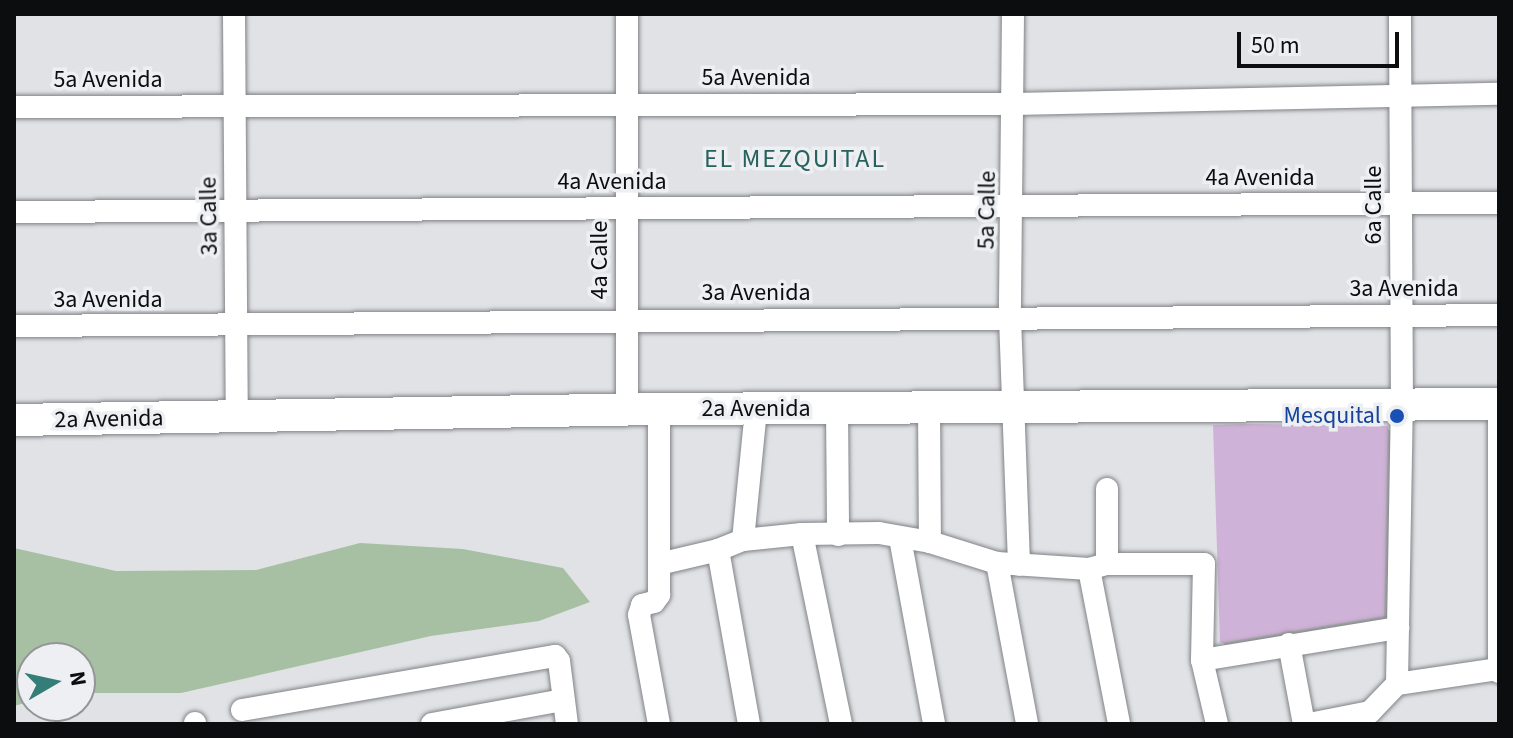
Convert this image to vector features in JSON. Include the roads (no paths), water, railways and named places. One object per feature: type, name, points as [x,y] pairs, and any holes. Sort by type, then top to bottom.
[{"type":"main road","name":"2a Avenida","points":[[14,420],[659,409],[1402,407],[1499,404]]},
{"type":"street","name":"3a Calle","points":[[234,14],[237,417]]},
{"type":"street","name":"4a Calle","points":[[627,14],[627,411]]},
{"type":"street","name":"5a Calle","points":[[1013,14],[1014,206],[1010,318],[1015,406],[1008,564],[1027,724]]},
{"type":"street","name":"6a Calle","points":[[1397,684],[1402,407],[1400,14]]},
{"type":"street","name":"5a Avenida","points":[[14,107],[1013,104],[1499,94]]},
{"type":"street","name":"4a Avenida","points":[[14,212],[1499,203]]},
{"type":"street","name":"3a Avenida","points":[[14,326],[1499,315]]},
{"type":"street","points":[[1289,644],[1307,724],[1371,718],[1397,684],[1499,670],[1499,404]]},
{"type":"street","points":[[929,408],[930,542]]},
{"type":"street","points":[[659,409],[659,595],[654,602],[642,605],[639,615],[659,724]]},
{"type":"street","points":[[743,540],[756,409]]},
{"type":"street","points":[[837,409],[838,535]]},
{"type":"street","points":[[1107,489],[1098,566],[1119,724]]},
{"type":"street","points":[[659,564],[718,550],[743,540],[802,534],[879,533],[930,542],[1008,564],[1204,564],[1202,660],[1217,724]]},
{"type":"street","points":[[802,534],[841,724]]},
{"type":"street","points":[[900,538],[934,724]]},
{"type":"street","points":[[718,550],[749,724]]},
{"type":"street","points":[[1202,660],[1398,628]]},
{"type":"street","points":[[242,710],[555,656],[559,661],[567,724]]},
{"type":"street","points":[[432,724],[563,700]]},
{"type":"place","name":"Mesquital","points":[[1397,416]]},
{"type":"district","name":"EL MEZQUITAL","points":[[795,159]]}]
